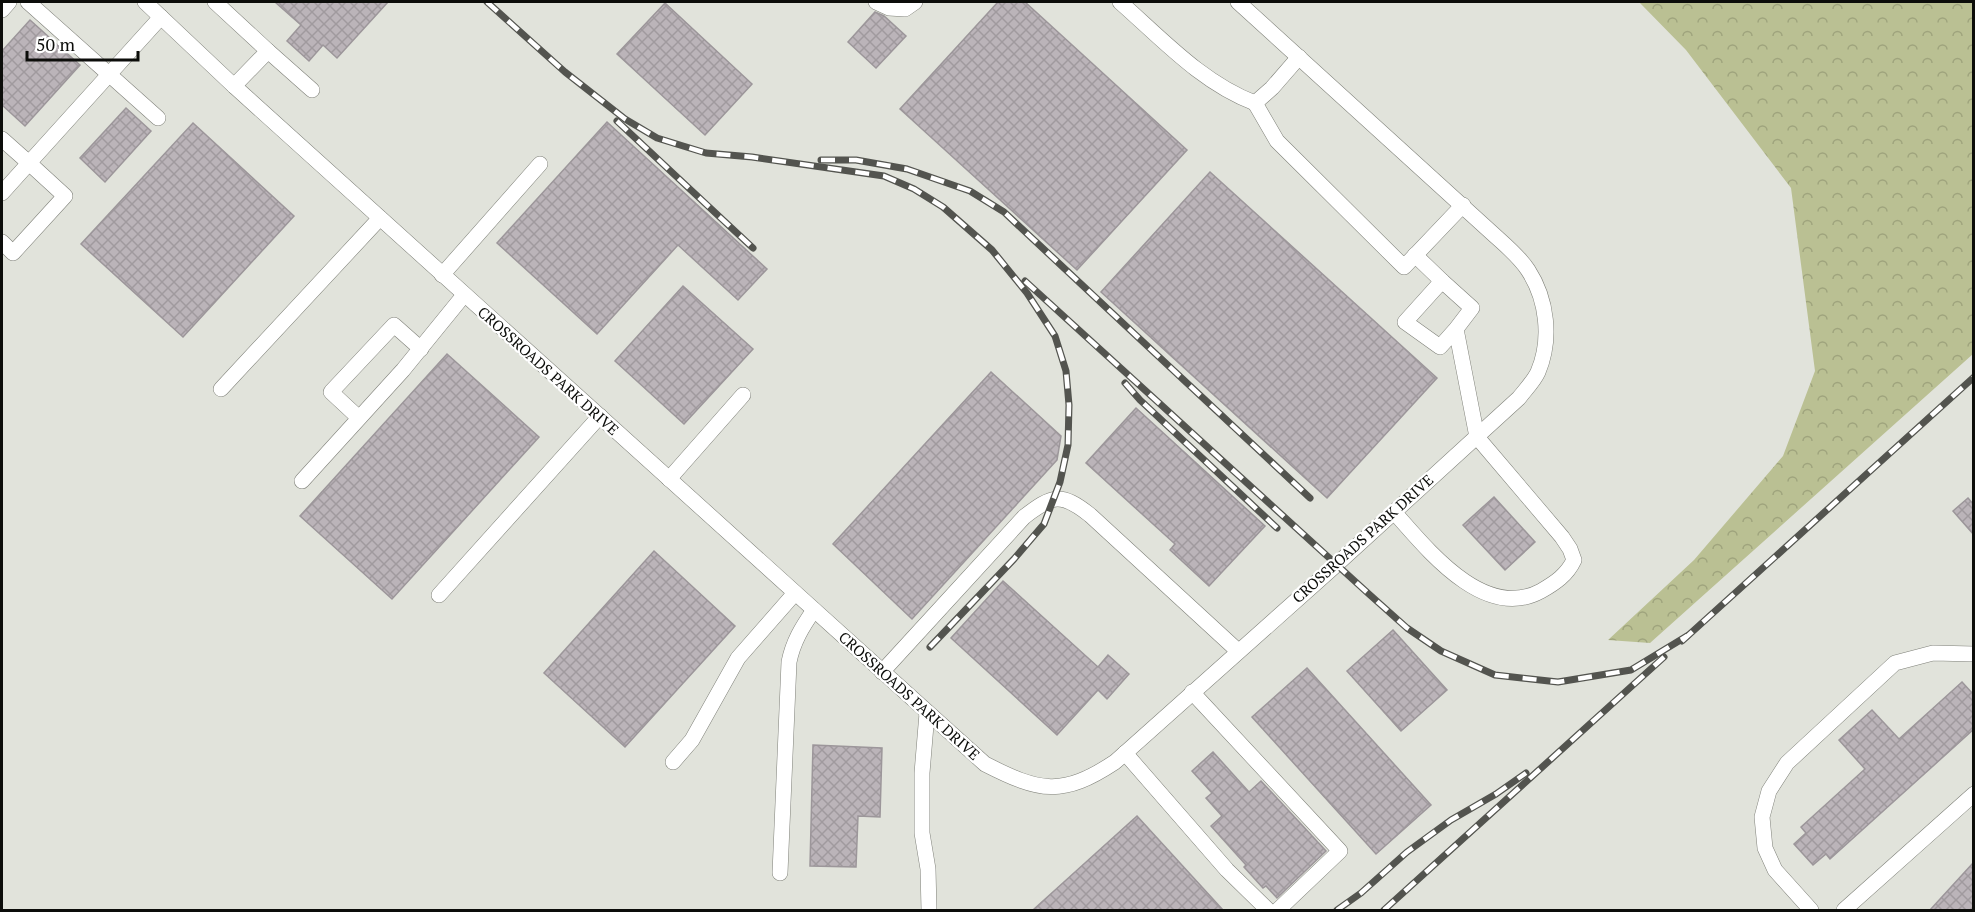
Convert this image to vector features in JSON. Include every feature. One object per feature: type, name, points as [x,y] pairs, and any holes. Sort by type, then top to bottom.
[{"type":"street","points":[[2,10],[9,2]]},
{"type":"street","points":[[28,2],[158,118]]},
{"type":"street","name":"CROSSROADS PARK DRIVE","points":[[145,2],[464,295],[985,764],[1015,780],[1039,786],[1064,787],[1090,778],[1125,753],[1394,512],[1519,398],[1537,374],[1544,355],[1546,318],[1540,291],[1527,268],[1238,2]]},
{"type":"street","points":[[215,2],[312,90]]},
{"type":"street","points":[[876,2],[889,8],[905,9],[915,2]]},
{"type":"street","points":[[1120,2],[1196,70],[1242,98],[1255,103],[1277,141],[1404,267],[1462,206]]},
{"type":"street","points":[[2,193],[161,17]]},
{"type":"street","points":[[234,86],[268,51]]},
{"type":"street","points":[[1255,103],[1272,88],[1299,57]]},
{"type":"street","points":[[2,139],[65,196],[13,253],[2,242]]},
{"type":"street","points":[[442,275],[540,164]]},
{"type":"street","points":[[221,389],[380,218]]},
{"type":"street","points":[[1415,255],[1472,308],[1440,347],[1405,322],[1442,281]]},
{"type":"street","points":[[302,481],[421,349],[464,295]]},
{"type":"street","points":[[359,418],[331,392],[394,325],[421,349]]},
{"type":"street","points":[[1394,512],[1433,555],[1481,592],[1506,599],[1534,594],[1568,572],[1574,560],[1562,537],[1477,437],[1456,328]]},
{"type":"street","points":[[669,479],[744,395]]},
{"type":"street","points":[[439,595],[600,416]]},
{"type":"street","points":[[882,672],[1024,518],[1041,504],[1054,498],[1077,504],[1090,514],[1238,651]]},
{"type":"street","points":[[673,762],[692,740],[738,658],[795,593]]},
{"type":"street","points":[[780,873],[789,662],[792,647],[799,632],[814,610]]},
{"type":"street","points":[[1811,910],[1775,870],[1765,848],[1762,816],[1769,791],[1787,763],[1895,663],[1933,653],[1974,654]]},
{"type":"street","points":[[1192,692],[1340,851],[1278,910]]},
{"type":"street","points":[[927,713],[922,773],[922,833],[928,869],[929,910]]},
{"type":"street","points":[[1125,753],[1227,870],[1268,910]]},
{"type":"street","points":[[1844,910],[1974,794]]},
{"type":"green space","points":[[1639,2],[1974,2],[1973,354],[1650,643],[1608,640],[1694,560],[1783,456],[1815,371],[1791,188],[1686,50]]},
{"type":"building","points":[[275,2],[388,2],[337,58],[323,45],[309,61],[287,41],[301,25]]},
{"type":"building","points":[[998,2],[1025,2],[1187,150],[1077,270],[900,109]]},
{"type":"building","points":[[665,3],[752,84],[705,135],[617,54]]},
{"type":"building","points":[[875,12],[884,16],[906,36],[876,68],[848,42]]},
{"type":"building","points":[[30,20],[80,65],[25,126],[2,105],[2,51]]},
{"type":"building","points":[[126,108],[151,131],[105,182],[80,158]]},
{"type":"building","points":[[607,122],[767,269],[738,300],[678,245],[597,334],[497,243]]},
{"type":"building","points":[[193,123],[294,216],[183,337],[81,244]]},
{"type":"building","points":[[1210,172],[1437,378],[1327,498],[1101,292]]},
{"type":"building","points":[[683,286],[753,349],[684,424],[615,361]]},
{"type":"building","points":[[447,354],[539,437],[392,599],[300,516]]},
{"type":"building","points":[[991,372],[1061,436],[1057,460],[912,619],[833,544]]},
{"type":"building","points":[[1136,408],[1265,526],[1209,586],[1170,550],[1175,544],[1086,463]]},
{"type":"building","points":[[1494,497],[1535,542],[1505,570],[1463,525]]},
{"type":"building","points":[[1968,498],[1974,505],[1974,535],[1953,511]]},
{"type":"building","points":[[654,551],[735,626],[625,747],[544,673]]},
{"type":"building","points":[[1003,581],[1098,667],[1108,655],[1129,674],[1107,699],[1098,690],[1057,735],[951,638]]},
{"type":"building","points":[[1393,630],[1447,690],[1401,731],[1347,671]]},
{"type":"building","points":[[1307,668],[1431,805],[1376,854],[1252,717]]},
{"type":"building","points":[[1962,682],[1974,695],[1974,729],[1830,859],[1826,854],[1813,865],[1794,844],[1806,833],[1801,827],[1865,769],[1839,740],[1872,710],[1899,739]]},
{"type":"building","points":[[813,745],[882,748],[880,817],[858,816],[856,867],[810,866]]},
{"type":"building","points":[[1213,752],[1249,792],[1261,781],[1326,851],[1277,898],[1266,886],[1263,888],[1211,826],[1222,816],[1206,798],[1212,793],[1192,771]]},
{"type":"building","points":[[1137,816],[1223,910],[1033,910]]},
{"type":"building","points":[[1974,862],[1974,910],[1930,910]]},
{"type":"railway","points":[[487,2],[565,72],[625,119],[657,138],[706,153],[752,157],[884,176],[914,189],[943,207],[992,250],[1027,293],[1055,336],[1066,371],[1069,405],[1068,445],[1060,482],[1044,524],[930,647]]},
{"type":"railway","points":[[617,121],[753,248]]},
{"type":"railway","points":[[821,160],[856,160],[907,169],[970,191],[1004,212],[1310,498]]},
{"type":"railway","points":[[1025,281],[1407,628],[1441,651],[1495,675],[1558,682],[1631,670],[1687,636]]},
{"type":"railway","points":[[1682,641],[1974,377]]},
{"type":"railway","points":[[1125,383],[1140,400],[1277,528]]},
{"type":"railway","points":[[1384,910],[1664,657]]},
{"type":"railway","points":[[1337,910],[1361,893],[1407,852],[1451,820],[1496,794],[1526,773]]}]
